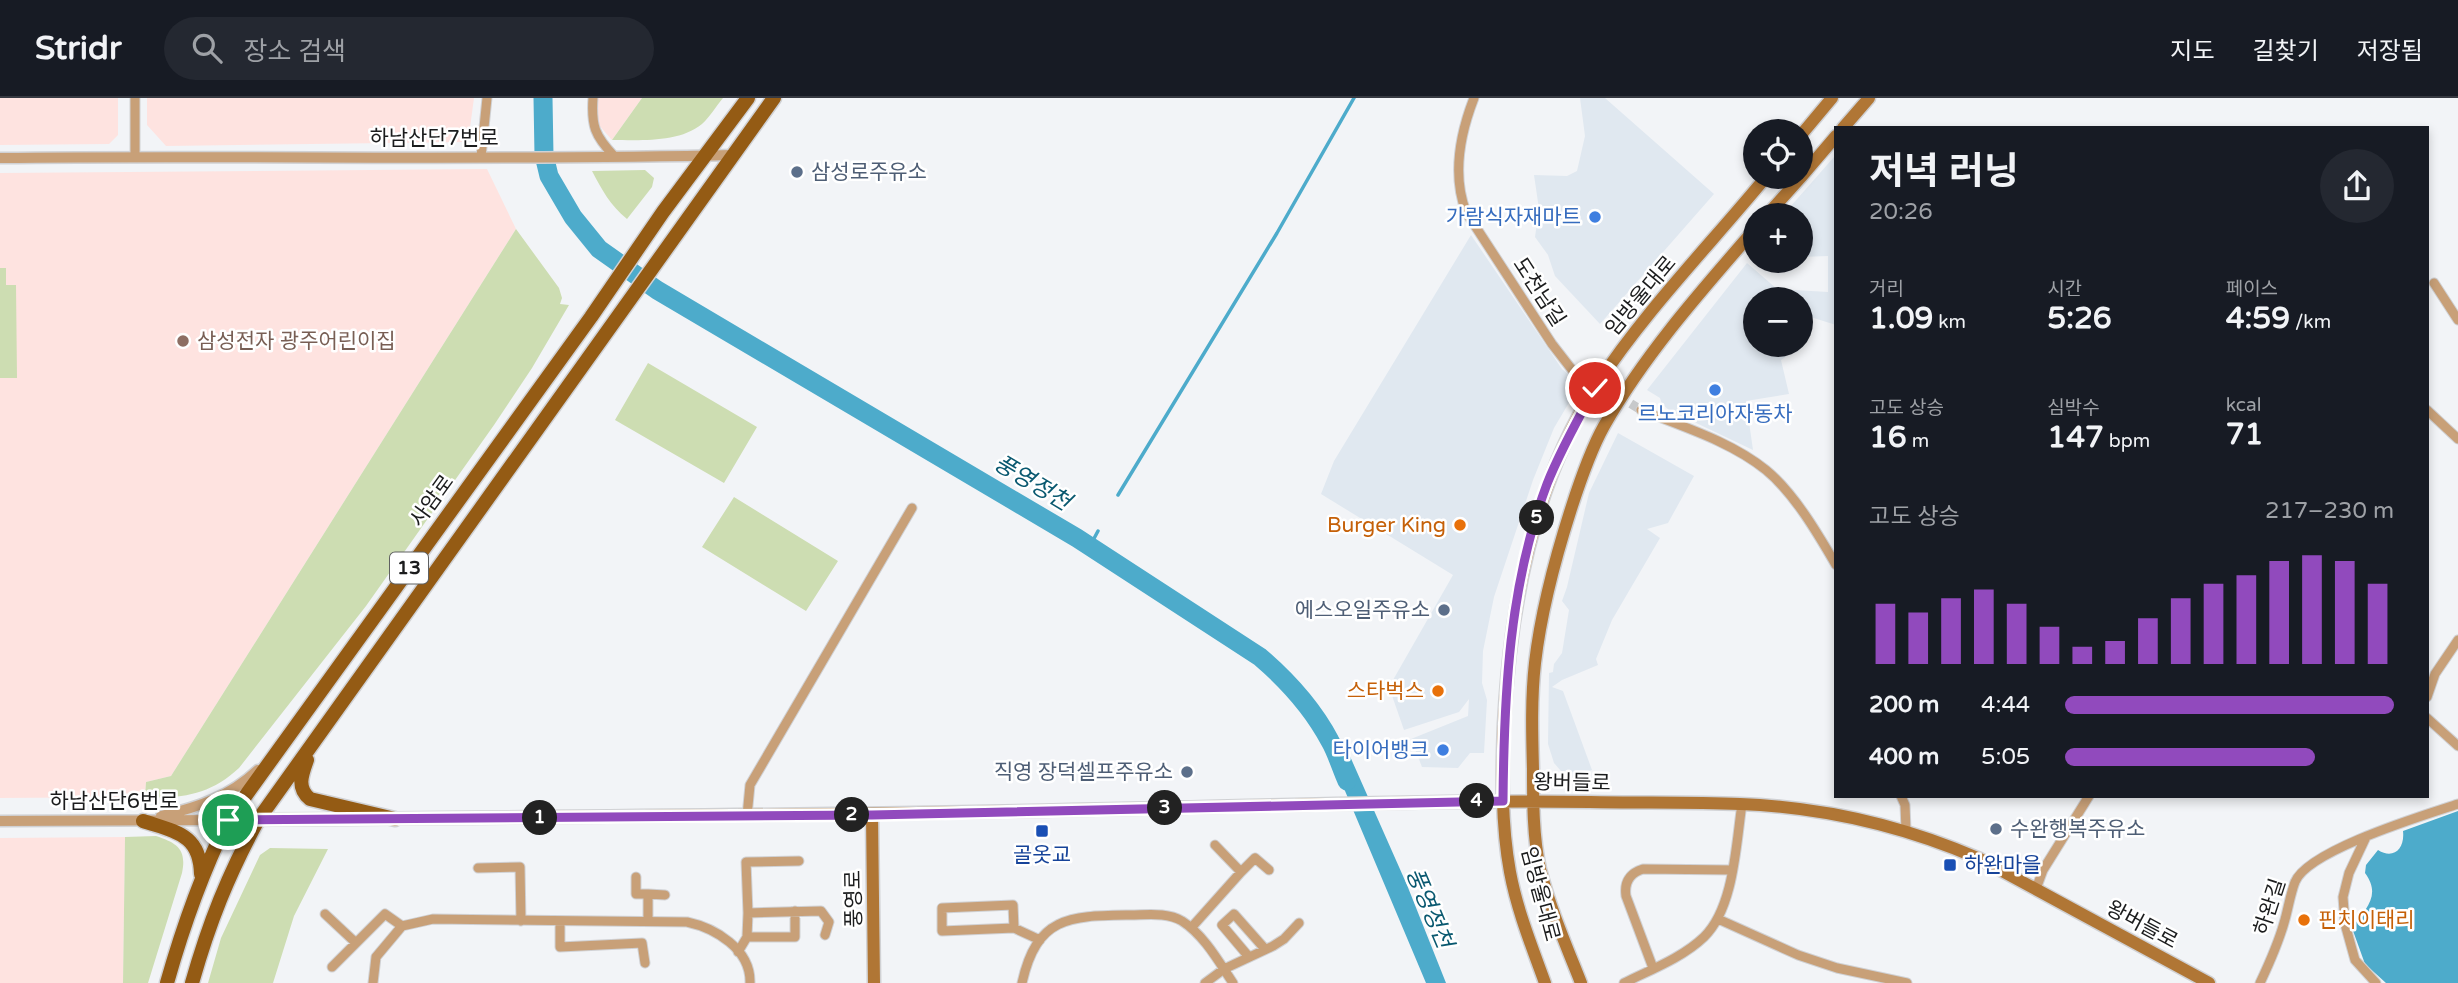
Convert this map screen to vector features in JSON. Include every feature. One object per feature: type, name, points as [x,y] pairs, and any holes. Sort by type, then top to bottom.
[{"type":"main road","name":"사암로","points":[[167,983],[201,878],[228,820],[591,317],[663,212],[748,98]]},
{"type":"main road","name":"13","points":[[192,983],[206,932],[232,867],[258,820],[774,98]]},
{"type":"main road","points":[[1813,121],[1832,98]]},
{"type":"main road","points":[[1845,126],[1869,98]]},
{"type":"main road","points":[[1813,163],[1834,138]]},
{"type":"main road","name":"임방울대로","points":[[1545,983],[1510,874],[1503,801],[1508,654],[1528,551],[1548,484],[1571,431],[1595,388],[1652,310],[1756,189]]},
{"type":"main road","points":[[1778,203],[1790,189]]},
{"type":"main road","name":"임방울대로","points":[[1581,983],[1554,915],[1540,867],[1533,801],[1532,718],[1542,617],[1580,481],[1602,429],[1648,357],[1743,243]]},
{"type":"main road","points":[[310,747],[301,780],[301,789],[306,797],[395,819]]},
{"type":"main road","name":"왕버들로","points":[[228,820],[872,815],[1503,801],[1742,804],[1829,814],[1906,830],[1946,844],[1980,859],[2209,983]]},
{"type":"main road","name":"풍영로","points":[[872,815],[874,983]]},
{"type":"main road","points":[[144,821],[181,833],[190,840],[201,859],[201,878]]},
{"type":"street","points":[[135,98],[135,156]]},
{"type":"street","points":[[481,157],[487,98]]},
{"type":"street","points":[[593,98],[596,135],[614,156]]},
{"type":"street","name":"도천남길","points":[[1474,98],[1461,133],[1459,152],[1460,186],[1466,212],[1552,344],[1573,371],[1585,375]]},
{"type":"street","name":"하남산단7번로","points":[[0,158],[733,155]]},
{"type":"street","points":[[2434,284],[2458,320]]},
{"type":"street","points":[[1641,410],[1710,438],[1744,455],[1769,472],[1805,514],[1834,562]]},
{"type":"street","points":[[2429,412],[2458,439]]},
{"type":"street","points":[[747,816],[750,785],[912,508]]},
{"type":"street","points":[[2429,690],[2435,674],[2458,640]]},
{"type":"street","points":[[2429,720],[2458,746]]},
{"type":"street","points":[[144,821],[190,809],[233,791],[273,757]]},
{"type":"street","points":[[1903,798],[1906,830]]},
{"type":"street","points":[[2036,889],[2043,870],[2088,798]]},
{"type":"street","points":[[1624,983],[1691,948],[1706,936],[1718,919],[1728,893],[1742,804]]},
{"type":"street","name":"하완길","points":[[2260,983],[2272,958],[2299,875],[2327,855],[2366,837],[2458,804]]},
{"type":"street","name":"하남산단6번로","points":[[0,821],[228,820]]},
{"type":"street","points":[[2366,837],[2349,873],[2343,897],[2346,924],[2355,960],[2376,983]]},
{"type":"street","points":[[1215,845],[1241,872]]},
{"type":"street","points":[[1191,928],[1255,858],[1269,870]]},
{"type":"street","points":[[738,952],[747,937],[746,862],[799,861]]},
{"type":"street","points":[[478,869],[520,867],[522,921]]},
{"type":"street","points":[[1653,968],[1626,896],[1627,880],[1634,872],[1643,869],[1732,870]]},
{"type":"street","points":[[636,877],[636,894],[665,895]]},
{"type":"street","points":[[648,894],[648,920]]},
{"type":"street","points":[[1014,928],[1013,905],[942,908],[943,930],[1014,928],[1040,940]]},
{"type":"street","points":[[747,937],[795,937],[795,911]]},
{"type":"street","points":[[748,913],[821,911],[829,922],[825,935]]},
{"type":"street","points":[[326,914],[356,943]]},
{"type":"street","points":[[332,967],[385,914],[402,926]]},
{"type":"street","points":[[1248,957],[1222,925],[1234,914],[1265,948]]},
{"type":"street","points":[[1022,983],[1031,955],[1040,940],[1057,924],[1079,916],[1163,915],[1180,920],[1191,928],[1233,983]]},
{"type":"street","points":[[373,983],[376,957],[402,926],[433,919],[687,922],[719,933],[729,941],[750,976],[750,983]]},
{"type":"street","points":[[1718,919],[1798,955],[1837,968],[1908,983]]},
{"type":"street","points":[[560,921],[560,947],[642,943],[645,963]]},
{"type":"street","points":[[1205,983],[1224,969],[1284,939],[1299,923]]},
{"type":"shaded area","points":[[0,98],[118,98],[118,135],[109,144],[0,145]]},
{"type":"shaded area","points":[[147,98],[474,98],[469,135],[465,142],[166,146],[147,125]]},
{"type":"shaded area","points":[[598,98],[642,98],[612,140],[597,123]]},
{"type":"shaded area","points":[[1580,98],[1605,98],[1714,194],[1600,324],[1555,276],[1548,255],[1535,237],[1539,209],[1534,175],[1567,176],[1577,171],[1585,136]]},
{"type":"shaded area","points":[[1834,157],[1834,324],[1813,318],[1813,291],[1828,292],[1828,256],[1813,257],[1813,203],[1794,203],[1806,189],[1813,189],[1813,181]]},
{"type":"shaded area","points":[[487,169],[516,229],[171,776],[146,782],[145,797],[0,798],[0,173]]},
{"type":"shaded area","points":[[1471,235],[1562,369],[1580,384],[1554,428],[1533,480],[1494,597],[1483,651],[1482,683],[1487,700],[1484,753],[1470,753],[1458,768],[1422,767],[1411,739],[1468,716],[1469,699],[1459,712],[1404,730],[1389,687],[1453,575],[1321,494],[1334,461]]},
{"type":"shaded area","points":[[1743,268],[1743,273],[1759,273],[1775,287],[1743,287],[1743,357],[1785,357],[1781,360],[1789,394],[1746,401],[1753,450],[1669,410],[1660,398],[1647,390]]},
{"type":"shaded area","points":[[1618,433],[1694,476],[1668,523],[1647,529],[1660,538],[1612,620],[1596,659],[1598,665],[1552,687],[1563,691],[1592,770],[1581,773],[1561,771],[1554,763],[1548,744],[1549,673],[1553,672],[1554,664],[1562,653],[1569,610],[1562,601],[1589,493]]},
{"type":"shaded area","points":[[125,837],[123,983],[0,983],[0,838]]},
{"type":"green space","points":[[642,98],[723,98],[702,124],[682,135],[647,140],[612,140]]},
{"type":"green space","points":[[645,170],[654,178],[652,187],[627,219],[611,203],[592,171]]},
{"type":"green space","points":[[516,229],[559,288],[562,298],[560,304],[569,305],[532,368],[366,606],[239,768],[218,784],[196,793],[172,797],[145,797],[146,782],[171,776]]},
{"type":"green space","points":[[0,268],[6,268],[6,285],[16,285],[17,378],[0,378]]},
{"type":"green space","points":[[648,363],[757,427],[724,483],[615,420]]},
{"type":"green space","points":[[734,497],[838,561],[806,611],[702,547]]},
{"type":"green space","points":[[156,836],[179,848],[183,858],[182,873],[148,983],[123,983],[125,837]]},
{"type":"green space","points":[[270,848],[328,849],[294,916],[273,983],[208,983],[221,938],[260,855]]},
{"type":"water","name":"풍영정천","points":[[1349,754],[1407,885],[1446,983],[1426,983],[1332,760]]},
{"type":"water","points":[[2458,811],[2458,983],[2386,983],[2365,964],[2352,928],[2372,895],[2370,881],[2365,873],[2366,865],[2378,850],[2389,854],[2397,851],[2402,843],[2403,831]]},
{"type":"waterway","name":"풍영정천","points":[[543,98],[544,155],[549,176],[573,217],[599,249],[657,290],[1077,538],[1260,657],[1290,685],[1315,717],[1332,746],[1347,781]]},
{"type":"waterway","points":[[1118,495],[1277,233],[1354,98]]},
{"type":"waterway","points":[[1090,546],[1098,531]]},
{"type":"tunnel","points":[[1585,375],[1641,410]]},
{"type":"place","name":"삼성로주유소","points":[[797,172]]},
{"type":"place","name":"가람식자재마트","points":[[1595,217]]},
{"type":"place","name":"삼성전자 광주어린이집","points":[[183,341]]},
{"type":"place","name":"르노코리아자동차","points":[[1715,390]]},
{"type":"place","name":"Burger King","points":[[1460,525]]},
{"type":"place","name":"에스오일주유소","points":[[1444,610]]},
{"type":"place","name":"스타벅스","points":[[1438,691]]},
{"type":"place","name":"타이어뱅크","points":[[1443,750]]},
{"type":"place","name":"직영 장덕셀프주유소","points":[[1187,772]]},
{"type":"place","name":"수완행복주유소","points":[[1996,829]]},
{"type":"place","name":"골옷교","points":[[1042,831]]},
{"type":"place","name":"하완마을","points":[[1950,865]]},
{"type":"place","name":"핀치이태리","points":[[2304,920]]},
{"type":"route","points":[[228,820],[872,815],[1503,801],[1508,654],[1528,551],[1548,484],[1571,431],[1595,388]]}]
